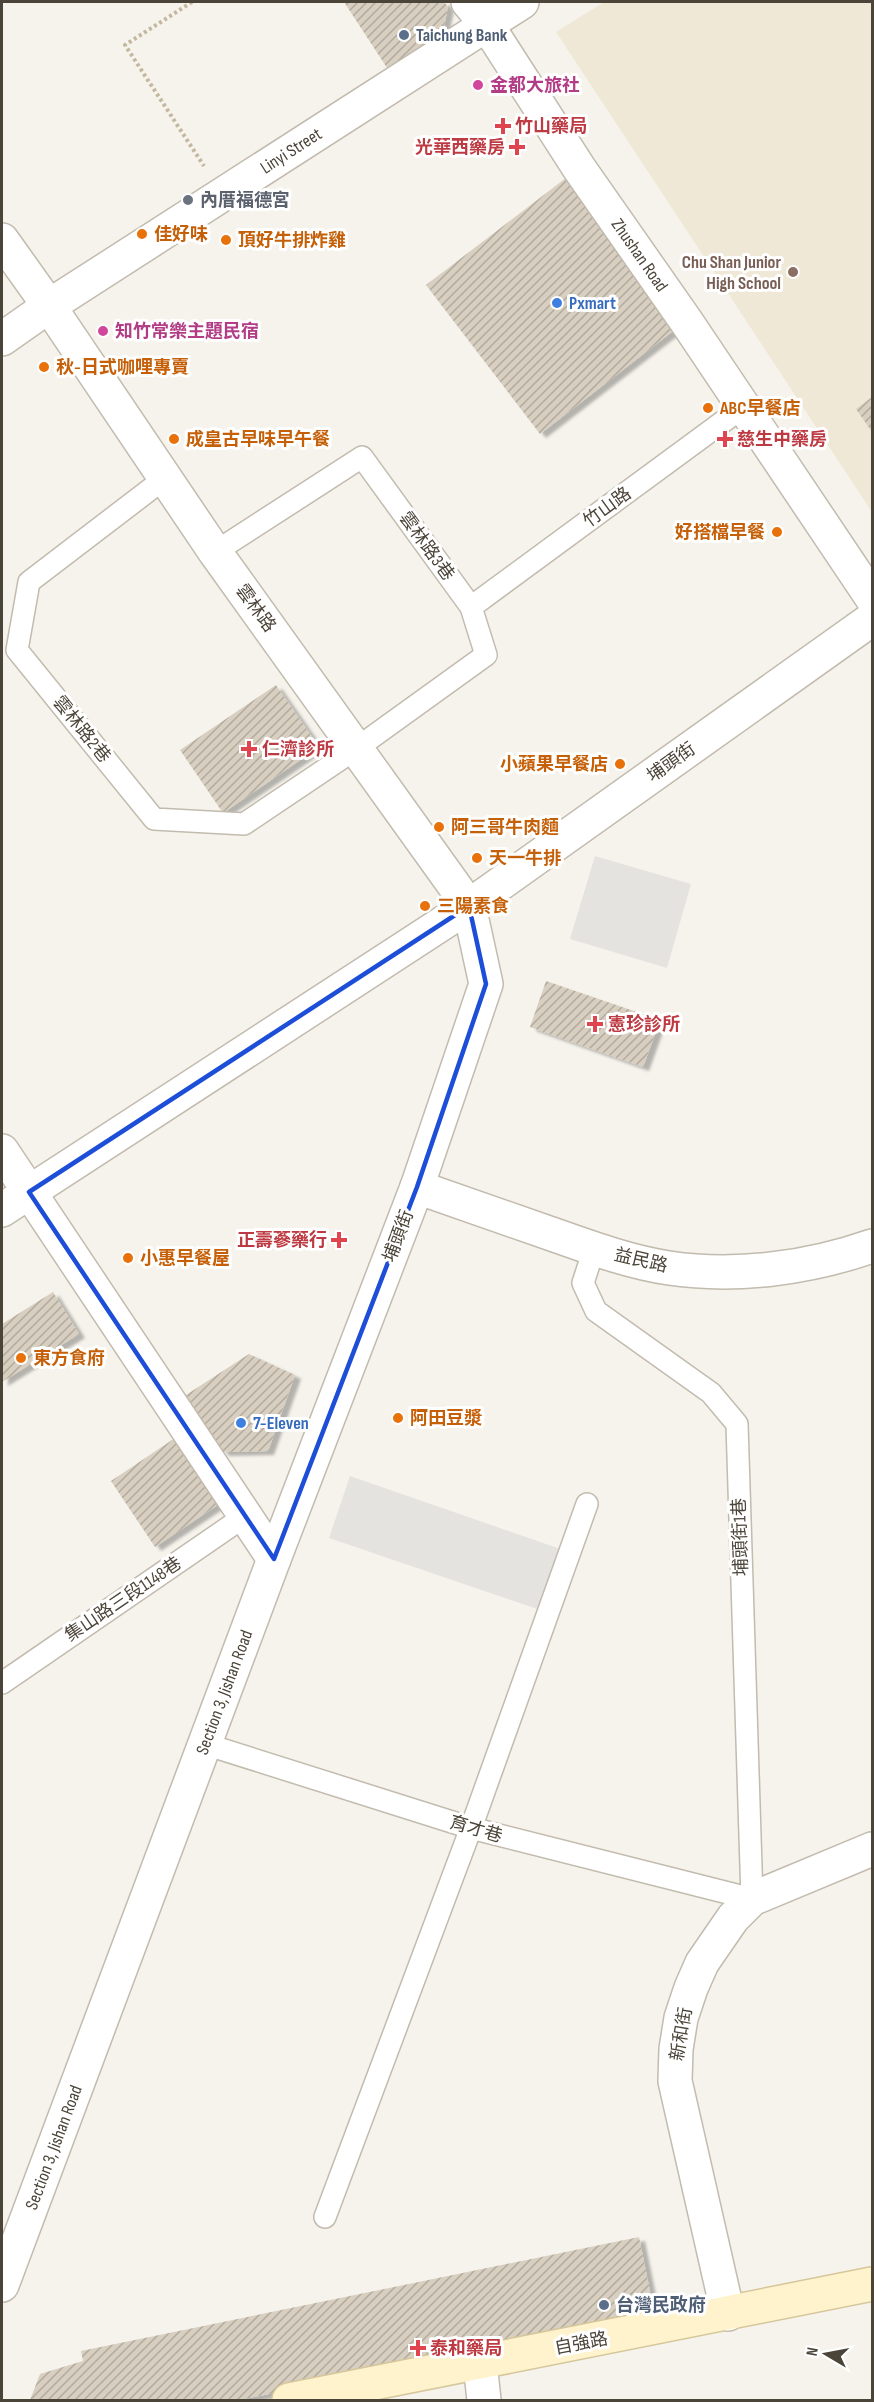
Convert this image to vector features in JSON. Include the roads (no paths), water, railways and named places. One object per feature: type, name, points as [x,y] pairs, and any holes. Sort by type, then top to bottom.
[{"type":"main road","name":"自強路","points":[[289,2400],[873,2284]]},
{"type":"street","name":"Linyi Street","points":[[2,339],[49,306],[223,194],[477,13],[522,2]]},
{"type":"street","name":"Zhushan Road","points":[[477,13],[579,168],[686,321],[873,598]]},
{"type":"street","name":"雲林路","points":[[2,240],[215,552],[469,906]]},
{"type":"street","name":"埔頭街","points":[[2,1210],[469,906],[873,619]]},
{"type":"street","name":"埔頭街","points":[[274,1560],[417,1187],[486,984],[469,906]]},
{"type":"street","points":[[2,1150],[274,1560]]},
{"type":"street","name":"益民路","points":[[417,1187],[594,1249],[669,1268],[714,1271],[759,1270],[804,1264],[873,1246]]},
{"type":"street","name":"Section 3, Jishan Road","points":[[2,2285],[274,1560]]},
{"type":"street","name":"新和街","points":[[728,2314],[675,2080],[676,2049],[681,2018],[702,1963],[733,1918],[752,1899],[873,1850]]},
{"type":"street","points":[[480,2363],[484,2400]]},
{"type":"lane","name":"竹山路","points":[[471,607],[743,407]]},
{"type":"lane","name":"雲林路3巷","points":[[215,552],[362,457],[471,607],[486,655],[357,748]]},
{"type":"lane","name":"雲林路2巷","points":[[165,478],[30,582],[18,650],[154,819],[244,824],[357,748]]},
{"type":"lane","name":"埔頭街1巷","points":[[594,1249],[583,1283],[596,1311],[711,1393],[737,1424],[752,1899]]},
{"type":"lane","points":[[325,2217],[471,1828],[587,1504]]},
{"type":"lane","name":"集山路三段1148巷","points":[[2,1683],[245,1516]]},
{"type":"lane","name":"育才巷","points":[[205,1744],[471,1828],[752,1899]]},
{"type":"place","name":"Taichung Bank","points":[[404,35]]},
{"type":"place","name":"金都大旅社","points":[[478,85]]},
{"type":"place","name":"竹山藥局","points":[[503,126]]},
{"type":"place","name":"光華西藥房","points":[[517,147]]},
{"type":"place","name":"內厝福德宮","points":[[188,200]]},
{"type":"place","name":"佳好味","points":[[142,234]]},
{"type":"place","name":"頂好牛排炸雞","points":[[226,240]]},
{"type":"place","name":"Chu Shan Junior High School","points":[[793,272]]},
{"type":"place","name":"Pxmart","points":[[557,303]]},
{"type":"place","name":"知竹常樂主題民宿","points":[[103,331]]},
{"type":"place","name":"秋-日式咖哩專賣","points":[[44,367]]},
{"type":"place","name":"ABC早餐店","points":[[708,408]]},
{"type":"place","name":"成皇古早味早午餐","points":[[174,439]]},
{"type":"place","name":"慈生中藥房","points":[[725,439]]},
{"type":"place","name":"好搭檔早餐","points":[[777,532]]},
{"type":"place","name":"仁濟診所","points":[[249,749]]},
{"type":"place","name":"小蘋果早餐店","points":[[620,764]]},
{"type":"place","name":"阿三哥牛肉麵","points":[[439,827]]},
{"type":"place","name":"天一牛排","points":[[477,858]]},
{"type":"place","name":"三陽素食","points":[[425,906]]},
{"type":"place","name":"憲珍診所","points":[[595,1024]]},
{"type":"place","name":"正壽蔘藥行","points":[[339,1240]]},
{"type":"place","name":"小惠早餐屋","points":[[128,1258]]},
{"type":"place","name":"東方食府","points":[[21,1358]]},
{"type":"place","name":"阿田豆漿","points":[[398,1418]]},
{"type":"place","name":"7-Eleven","points":[[241,1423]]},
{"type":"place","name":"台灣民政府","points":[[604,2305]]},
{"type":"place","name":"泰和藥局","points":[[418,2348]]}]
